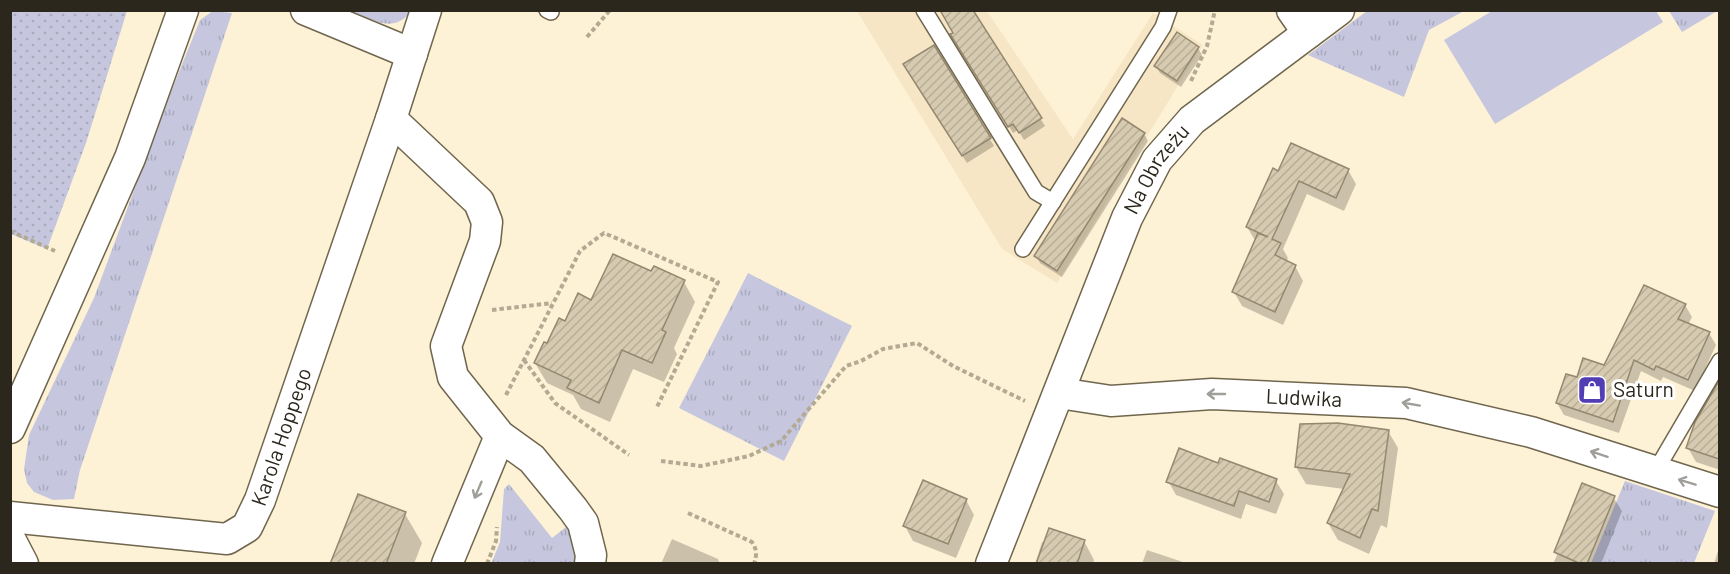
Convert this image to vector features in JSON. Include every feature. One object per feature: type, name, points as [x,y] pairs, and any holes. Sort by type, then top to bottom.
[{"type":"street","points":[[10,428],[130,158],[183,10]]},
{"type":"street","points":[[306,10],[412,54],[426,10]]},
{"type":"street","name":"Na Obrzeżu","points":[[1047,400],[1127,218],[1157,160],[1192,120],[1300,22],[1339,10]]},
{"type":"street","name":"Karola Hoppego","points":[[10,517],[227,539],[247,527],[260,500],[412,54]]},
{"type":"street","points":[[391,119],[479,202],[487,222],[485,241],[446,346],[453,376],[495,430],[532,459],[573,509],[583,523],[591,555],[590,564]]},
{"type":"street","name":"Ludwika","points":[[1047,400],[1111,401],[1212,394],[1406,403],[1531,432],[1719,492]]},
{"type":"street","points":[[991,564],[1047,400]]},
{"type":"street","points":[[447,564],[495,430]]},
{"type":"street","points":[[10,539],[22,564]]},
{"type":"lane","points":[[924,10],[1036,192],[1053,202]]},
{"type":"lane","points":[[1023,249],[1163,27],[1169,10]]},
{"type":"lane","points":[[1655,472],[1719,361]]},
{"type":"path","points":[[586,37],[610,10]]},
{"type":"path","points":[[1188,88],[1207,45],[1215,10]]},
{"type":"path","points":[[10,231],[83,264]]},
{"type":"path","points":[[495,430],[524,359],[580,251],[604,233],[718,282],[657,407]]},
{"type":"path","points":[[459,313],[552,303]]},
{"type":"path","points":[[661,461],[700,466],[749,456],[781,441],[846,366],[883,349],[917,343],[953,366],[1047,400]]},
{"type":"path","points":[[524,359],[555,403],[629,455]]},
{"type":"path","points":[[688,513],[752,542],[757,555],[754,564]]},
{"type":"shaded area","points":[[857,11],[987,11],[1073,139],[1153,13],[1203,45],[1057,283],[1002,249]]},
{"type":"green space","points":[[11,10],[127,11],[86,143],[47,249],[11,234]]},
{"type":"green space","points":[[1669,10],[1719,10],[1682,32],[1669,11]]},
{"type":"green space","points":[[213,11],[232,13],[80,470],[74,499],[53,500],[34,492],[27,483],[24,469],[29,435],[94,298],[166,104],[200,20]]},
{"type":"green space","points":[[350,11],[411,11],[404,18],[390,24],[374,21]]},
{"type":"green space","points":[[1367,11],[1464,11],[1429,30],[1404,97],[1308,55]]},
{"type":"green space","points":[[1492,11],[1656,11],[1663,22],[1495,124],[1444,40]]},
{"type":"green space","points":[[748,273],[852,326],[784,461],[679,408]]},
{"type":"green space","points":[[1625,481],[1715,511],[1694,563],[1591,563]]},
{"type":"green space","points":[[509,484],[552,538],[571,523],[582,564],[491,564],[500,542],[504,489]]},
{"type":"building","points":[[940,10],[973,10],[1042,118],[1019,133],[1013,124],[1008,127],[950,34],[953,33]]},
{"type":"building","points":[[1177,32],[1199,47],[1177,81],[1154,66]]},
{"type":"building","points":[[934,45],[991,138],[962,156],[903,64]]},
{"type":"building","points":[[1122,118],[1145,133],[1057,271],[1034,256]]},
{"type":"building","points":[[1291,143],[1349,169],[1336,198],[1299,181],[1272,239],[1281,243],[1275,255],[1296,265],[1275,312],[1232,292],[1258,233],[1268,237],[1246,227],[1273,168],[1278,171]]},
{"type":"building","points":[[613,254],[651,271],[654,266],[685,280],[662,330],[666,332],[652,363],[622,350],[599,403],[567,388],[571,380],[534,363],[559,318],[565,321],[578,293],[591,300]]},
{"type":"building","points":[[1644,285],[1686,304],[1678,319],[1710,332],[1688,380],[1656,366],[1654,370],[1634,360],[1613,422],[1556,403],[1566,374],[1577,377],[1583,358],[1604,365]]},
{"type":"building","points":[[1719,381],[1719,459],[1686,448],[1695,422]]},
{"type":"building","points":[[1338,423],[1389,430],[1378,511],[1372,509],[1360,538],[1327,523],[1350,474],[1295,467],[1300,424]]},
{"type":"building","points":[[1179,448],[1218,463],[1220,458],[1277,479],[1269,502],[1239,491],[1234,506],[1166,482]]},
{"type":"building","points":[[923,480],[967,499],[948,544],[903,526]]},
{"type":"building","points":[[1582,483],[1615,496],[1587,564],[1581,564],[1554,552]]},
{"type":"building","points":[[358,494],[406,512],[386,564],[330,564]]},
{"type":"building","points":[[1049,528],[1085,540],[1077,564],[1036,564]]},
{"type":"place","name":"Saturn","points":[[1592,390]]}]
